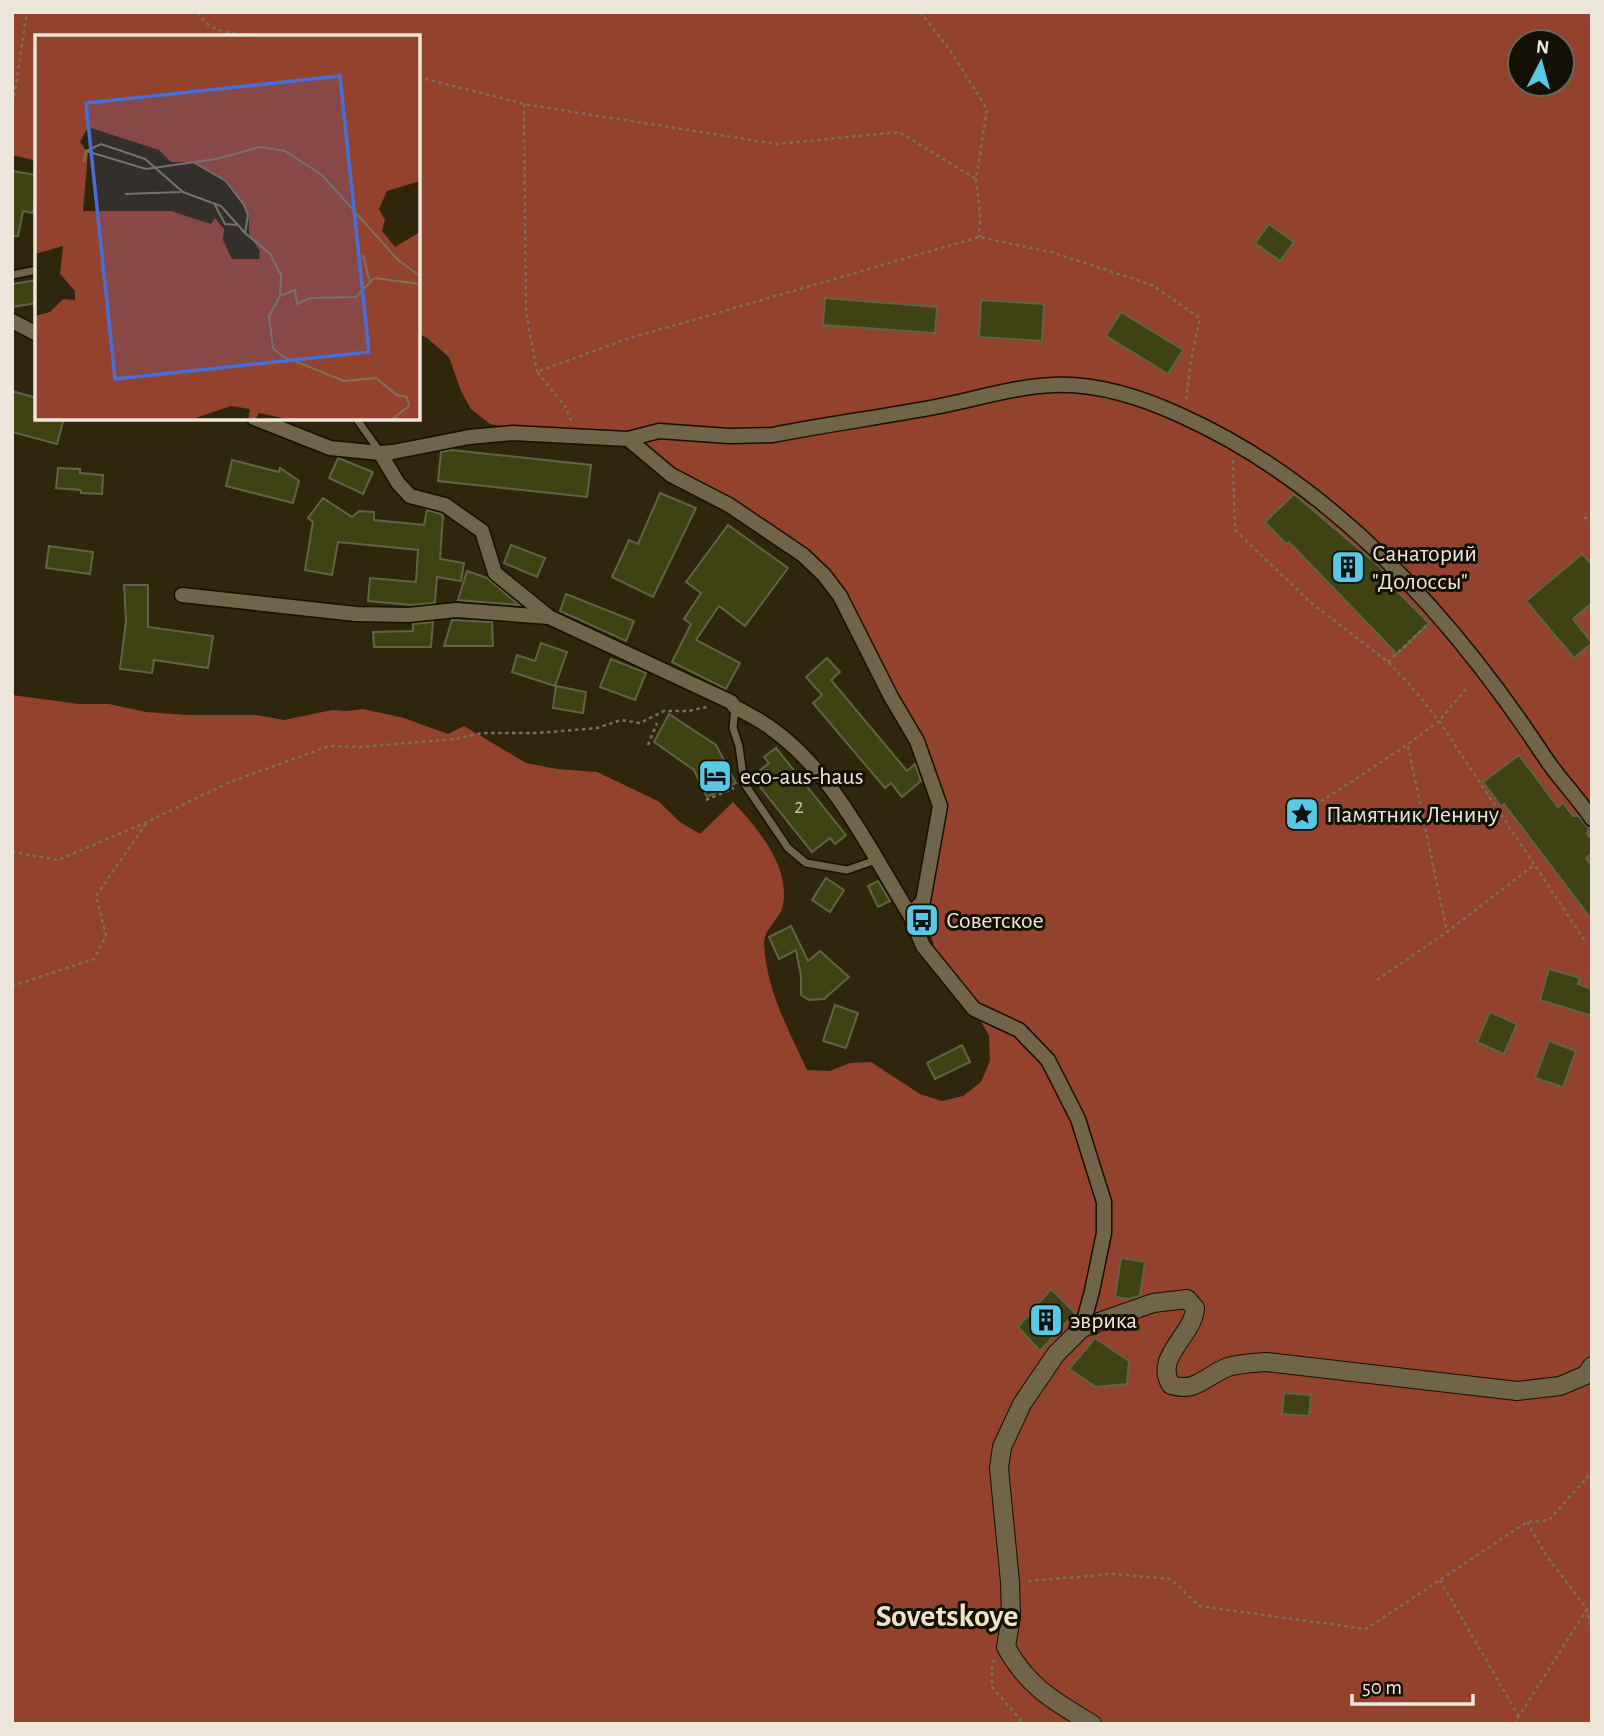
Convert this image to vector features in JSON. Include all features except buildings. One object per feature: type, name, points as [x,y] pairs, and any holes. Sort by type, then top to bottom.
[{"type":"street","points":[[12,321],[35,333]]},
{"type":"street","points":[[259,420],[330,448],[380,453],[469,437],[512,433],[628,439],[659,431],[729,436],[773,435],[1055,385],[1104,390],[1156,404],[1233,440],[1319,499],[1395,567],[1527,727],[1544,756],[1592,819]]},
{"type":"street","points":[[628,439],[671,475],[729,505],[803,555],[824,575],[840,596],[891,697],[917,741],[940,806],[923,901],[910,915]]},
{"type":"street","points":[[380,453],[398,483],[410,496],[445,505],[482,531],[495,573],[549,617],[733,704],[774,730],[806,760],[840,800],[910,915],[923,946],[974,1009],[1019,1030],[1048,1060],[1078,1119],[1104,1202],[1104,1233],[1082,1328]]},
{"type":"street","points":[[182,595],[356,614],[408,615],[456,610],[549,617]]},
{"type":"street","points":[[1092,1724],[1055,1702],[1025,1677],[1006,1647],[1011,1617],[1010,1582],[999,1468],[1002,1447],[1022,1404],[1056,1354],[1082,1328],[1153,1303],[1187,1299],[1195,1308],[1194,1321],[1176,1345],[1167,1370],[1167,1379],[1171,1385],[1185,1389],[1215,1372],[1245,1363],[1267,1362],[1517,1391],[1560,1386],[1586,1375],[1592,1366]]},
{"type":"lane","points":[[12,275],[35,270]]},
{"type":"lane","points":[[357,420],[380,453]]},
{"type":"lane","points":[[733,704],[733,728],[739,746],[744,783],[788,848],[806,863],[847,870],[876,860]]},
{"type":"path","points":[[12,110],[27,12]]},
{"type":"path","points":[[198,12],[200,17],[219,32],[248,35]]},
{"type":"path","points":[[920,12],[950,50],[987,109],[976,179],[979,237]]},
{"type":"path","points":[[420,78],[524,104],[777,144],[900,132],[976,179]]},
{"type":"path","points":[[524,104],[526,311],[537,372],[565,406],[578,437]]},
{"type":"path","points":[[537,372],[624,340],[979,237],[1051,252],[1152,285],[1200,318],[1190,366],[1185,417]]},
{"type":"path","points":[[1233,440],[1236,530],[1310,602],[1388,662],[1411,686],[1439,721],[1585,941]]},
{"type":"path","points":[[1584,517],[1592,517]]},
{"type":"path","points":[[1388,662],[1437,616]]},
{"type":"path","points":[[1305,812],[1439,721],[1466,690]]},
{"type":"path","points":[[12,852],[58,860],[147,822],[230,782],[329,746],[360,747],[483,733],[538,733],[597,727],[621,720],[640,723],[664,711],[688,711],[733,704]]},
{"type":"path","points":[[648,745],[657,723]]},
{"type":"path","points":[[1407,745],[1447,932]]},
{"type":"path","points":[[706,800],[744,783]]},
{"type":"path","points":[[12,986],[94,959],[106,936],[96,896],[147,822]]},
{"type":"path","points":[[1377,980],[1447,932],[1534,865]]},
{"type":"path","points":[[1010,1582],[1112,1574],[1171,1579],[1199,1606],[1366,1629],[1527,1522],[1549,1520],[1592,1472]]},
{"type":"path","points":[[1527,1522],[1546,1555],[1587,1609],[1592,1633]]},
{"type":"path","points":[[1440,1580],[1519,1717]]},
{"type":"path","points":[[1514,1724],[1587,1609],[1592,1606]]},
{"type":"path","points":[[1006,1647],[992,1663],[992,1687],[1024,1724]]},
{"type":"shaded area","points":[[12,12],[1592,12],[1592,1724],[12,1724],[12,695],[79,704],[109,704],[146,712],[256,715],[284,720],[332,710],[363,709],[404,718],[448,734],[464,726],[526,763],[597,772],[658,801],[680,822],[700,834],[733,802],[762,836],[782,876],[783,905],[765,938],[766,960],[773,993],[807,1070],[830,1071],[850,1063],[871,1062],[920,1094],[942,1101],[963,1096],[981,1082],[990,1061],[989,1035],[975,1012],[943,978],[928,925],[943,801],[929,752],[921,731],[908,715],[835,581],[675,471],[634,437],[515,429],[490,424],[471,409],[461,391],[449,357],[420,334],[420,35],[35,35],[35,161],[12,155]]},
{"type":"place","name":"Санаторий \"Долоссы\"","points":[[1348,567]]},
{"type":"place","name":"eco-aus-haus","points":[[715,776]]},
{"type":"place","name":"Памятник Ленину","points":[[1302,814]]},
{"type":"place","name":"Советское","points":[[922,920]]},
{"type":"place","name":"эврика","points":[[1046,1320]]},
{"type":"district","name":"Sovetskoye","points":[[947,1615]]}]
